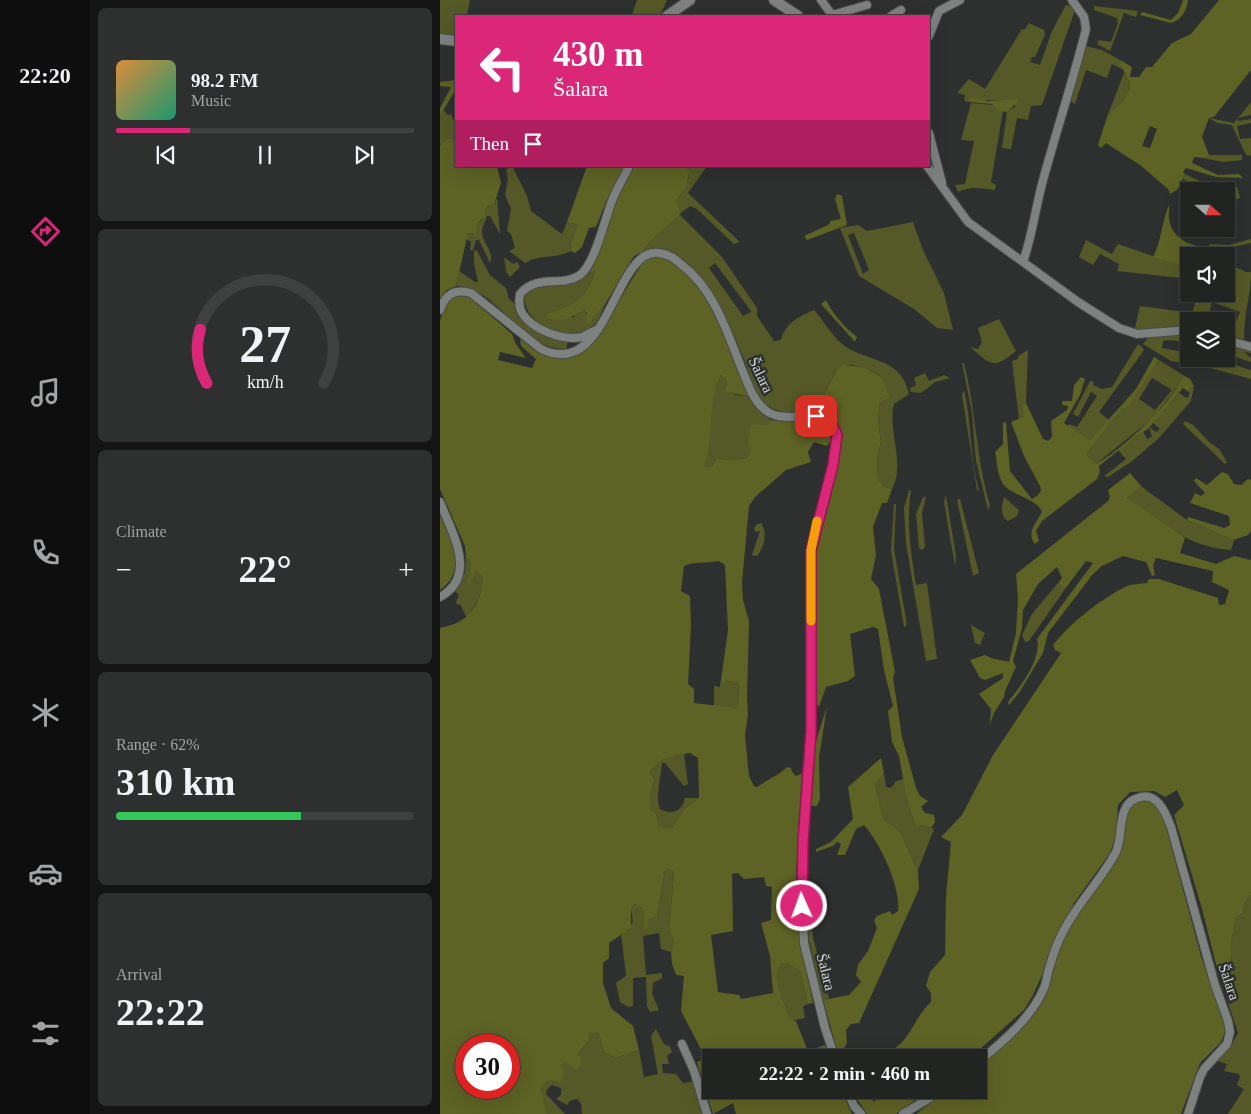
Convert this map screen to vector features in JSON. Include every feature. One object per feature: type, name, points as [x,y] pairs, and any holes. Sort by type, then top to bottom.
[{"type":"street","points":[[668,15],[690,0]]},
{"type":"street","points":[[774,0],[796,15]]},
{"type":"street","points":[[821,0],[831,15]]},
{"type":"street","points":[[930,33],[935,17],[940,11],[960,0]]},
{"type":"street","points":[[1022,262],[1033,233],[1043,184],[1086,29],[1084,17],[1072,0]]},
{"type":"street","points":[[835,15],[867,5]]},
{"type":"street","points":[[893,15],[901,10]]},
{"type":"street","points":[[440,39],[455,41]]},
{"type":"street","points":[[930,136],[943,185]]},
{"type":"street","points":[[598,329],[582,337],[565,337],[551,334],[532,323],[522,312],[520,294],[527,286],[541,281],[568,280],[580,275],[588,266],[612,199],[628,167]]},
{"type":"street","points":[[928,167],[943,185],[968,222],[1022,262],[1125,332],[1137,334],[1180,331]]},
{"type":"street","name":"Šalara","points":[[440,310],[449,294],[463,290],[471,293],[510,326],[550,353],[574,351],[587,343],[598,329],[634,265],[647,256],[658,252],[671,256],[691,271],[705,289],[720,318],[752,392],[762,408],[774,416],[816,416],[831,423],[837,435],[833,465],[811,550],[811,732],[806,779],[801,888],[804,943],[833,1049]]},
{"type":"street","points":[[1235,343],[1251,347]]},
{"type":"street","points":[[440,502],[462,558],[458,578],[452,588],[440,597]]},
{"type":"street","name":"Šalara","points":[[987,1055],[1003,1042],[1035,1005],[1045,987],[1049,967],[1064,930],[1080,902],[1116,853],[1126,807],[1134,799],[1149,797],[1160,802],[1171,827],[1230,1032],[1227,1044],[1204,1069],[1188,1114]]},
{"type":"street","points":[[682,1044],[694,1071],[707,1114]]},
{"type":"street","points":[[851,1099],[861,1114]]},
{"type":"street","points":[[903,1114],[928,1099]]},
{"type":"green space","points":[[440,0],[470,0],[467,15],[455,15],[455,38],[440,37]]},
{"type":"green space","points":[[637,0],[667,0],[660,15],[632,15]]},
{"type":"green space","points":[[1183,0],[1188,0],[1186,8],[1183,15],[1175,22],[1171,23],[1140,15],[1142,12],[1171,20],[1178,13]]},
{"type":"green space","points":[[1219,0],[1251,0],[1251,70],[1214,117],[1209,118],[1202,137],[1209,155],[1203,158],[1194,157],[1192,163],[1218,175],[1239,174],[1243,178],[1216,177],[1186,168],[1177,190],[1170,194],[1168,189],[1140,165],[1106,143],[1101,148],[1098,145],[1107,117],[1124,100],[1130,89],[1130,84],[1120,64],[1122,61],[1132,67],[1130,77],[1139,77],[1146,67],[1152,67],[1172,43],[1191,34]],"holes":[[[1150,126],[1157,129],[1150,148],[1142,146]]]},
{"type":"green space","points":[[1066,5],[1071,6],[1075,10],[1042,105],[1031,106],[1028,120],[1017,118],[1011,149],[1002,148],[1007,112],[1016,106],[1006,101],[982,100],[971,97],[969,102],[964,101],[965,95],[957,93],[969,79],[985,89],[1022,29],[1024,30],[1029,23],[1044,30],[1045,35],[1035,57],[1032,57],[1030,62],[1040,65],[1052,31]]},
{"type":"green space","points":[[1094,6],[1138,11],[1136,17],[1124,13],[1110,51],[1097,44],[1099,40],[1111,42],[1118,23],[1117,18],[1094,10]]},
{"type":"green space","points":[[1086,46],[1102,50],[1122,61],[1122,69],[1112,64],[1107,78],[1086,70],[1075,104],[1069,100]]},
{"type":"green space","points":[[1124,73],[1130,84],[1129,94],[1110,117],[1107,117]]},
{"type":"green space","points":[[455,80],[455,91],[440,116],[440,108],[451,87],[440,86],[440,82]]},
{"type":"green space","points":[[971,97],[988,101],[1017,99],[1019,101],[1007,112],[999,111],[992,104],[969,102]]},
{"type":"green space","points":[[1251,102],[1251,115],[1238,118]]},
{"type":"green space","points":[[971,103],[995,105],[1003,111],[991,182],[996,185],[995,190],[972,188],[958,192],[955,185],[965,184],[974,141],[961,140]]},
{"type":"green space","points":[[443,110],[448,115],[451,114],[455,124],[455,138],[446,139],[440,145],[440,116]]},
{"type":"green space","points":[[1209,118],[1234,123],[1238,118],[1238,121],[1251,119],[1251,123],[1237,126],[1240,139],[1251,138],[1251,155],[1248,156],[1232,125],[1217,123]]},
{"type":"green space","points":[[455,138],[455,167],[497,167],[501,183],[494,205],[489,205],[485,210],[485,218],[477,223],[476,235],[468,233],[456,286],[447,290],[440,299],[440,145],[446,139]]},
{"type":"green space","points":[[1206,155],[1242,155],[1242,160],[1223,162],[1203,158]]},
{"type":"green space","points":[[512,167],[527,196],[531,211],[562,234],[567,222],[577,225],[570,245],[571,251],[560,255],[536,258],[525,263],[509,251],[515,248],[511,234],[507,231],[511,209],[505,195],[508,179],[506,170]]},
{"type":"green space","points":[[587,167],[625,167],[606,202],[596,227],[589,228],[582,247],[575,253],[571,251],[570,245],[577,225],[567,222]]},
{"type":"green space","points":[[634,167],[687,167],[689,171],[687,185],[677,200],[681,213],[647,245],[643,252],[634,256],[604,306],[592,320],[588,324],[585,323],[587,313],[584,310],[566,319],[546,318],[549,313],[572,304],[589,287],[595,271],[591,270],[606,222]]},
{"type":"green space","points":[[686,167],[706,167],[688,193],[740,242],[734,244],[697,209],[690,206],[681,213],[677,200],[685,188],[689,175]]},
{"type":"green space","points":[[1185,174],[1202,182],[1190,182],[1183,179]]},
{"type":"green space","points":[[1235,187],[1237,187],[1240,198],[1235,199]]},
{"type":"green space","points":[[837,194],[842,196],[847,225],[807,240],[804,236],[830,224],[830,221],[841,219],[835,199]]},
{"type":"green space","points":[[497,198],[500,234],[490,216],[487,216],[482,230],[484,240],[491,255],[490,263],[479,240],[476,240],[473,250],[470,250],[471,242],[466,239],[468,233],[475,235],[477,223],[483,220],[485,210],[489,205],[494,205]]},
{"type":"green space","points":[[1169,205],[1169,216],[1173,231],[1182,240],[1201,247],[1180,247],[1180,265],[1153,257],[1158,245]]},
{"type":"green space","points":[[679,214],[722,257],[757,308],[757,316],[774,341],[781,340],[786,329],[794,321],[814,310],[841,343],[860,354],[881,361],[898,372],[905,381],[909,394],[894,404],[892,414],[897,469],[892,489],[883,486],[878,478],[877,459],[881,442],[878,419],[880,403],[888,399],[882,377],[855,365],[844,365],[838,367],[825,393],[821,410],[787,412],[768,406],[756,391],[727,319],[705,282],[685,261],[666,249],[655,248],[643,252],[647,245]],"holes":[[[715,263],[751,311],[743,316],[709,268]]]},
{"type":"green space","points":[[913,222],[923,250],[944,293],[953,330],[937,328],[914,309],[859,276],[840,228],[858,225],[867,231]],"holes":[[[854,233],[869,270],[863,274],[848,235]]]},
{"type":"green space","points":[[1251,239],[1251,243],[1233,247],[1208,247],[1210,244],[1229,245]]},
{"type":"green space","points":[[1086,240],[1112,254],[1118,244],[1180,265],[1180,278],[1117,271],[1119,264],[1100,254],[1093,265],[1079,257]]},
{"type":"green space","points":[[474,250],[477,251],[490,275],[506,288],[509,299],[514,303],[517,315],[522,321],[540,333],[568,342],[566,349],[550,347],[535,340],[485,296],[471,289],[456,286],[459,271],[475,282],[478,282],[474,264]]},
{"type":"green space","points":[[504,257],[513,264],[517,262],[520,267],[510,277],[506,272]]},
{"type":"green space","points":[[657,257],[673,262],[688,274],[714,314],[750,397],[727,392],[725,390],[727,382],[721,375],[716,386],[709,444],[704,466],[711,467],[717,458],[729,460],[747,458],[751,451],[748,442],[751,424],[767,425],[771,420],[817,422],[821,423],[829,432],[831,440],[827,446],[814,442],[808,452],[811,462],[786,470],[755,497],[749,506],[742,583],[743,600],[749,621],[748,715],[745,735],[749,776],[754,786],[757,787],[787,767],[791,768],[796,776],[803,773],[796,873],[796,919],[813,1003],[808,1004],[800,971],[786,963],[781,963],[778,969],[778,984],[791,1020],[796,1021],[807,1049],[702,1049],[702,1051],[681,1011],[684,976],[676,975],[672,964],[671,952],[674,943],[669,929],[674,872],[669,869],[665,871],[657,916],[648,920],[647,928],[644,929],[643,909],[635,904],[631,909],[631,928],[609,943],[609,958],[603,963],[603,983],[611,1008],[633,1026],[639,1050],[616,1058],[604,1052],[598,1032],[589,1033],[590,1039],[578,1054],[582,1063],[577,1070],[564,1062],[561,1066],[564,1071],[561,1082],[548,1080],[541,1087],[547,1114],[440,1114],[440,628],[459,622],[472,612],[482,588],[483,577],[476,571],[470,584],[466,583],[471,572],[471,560],[466,558],[465,546],[440,489],[440,321],[445,304],[454,296],[467,295],[512,334],[516,344],[526,358],[500,352],[498,360],[532,368],[536,359],[521,346],[520,339],[550,356],[560,358],[579,354],[597,337],[642,263],[649,258]],"holes":[[[719,561],[725,565],[728,630],[720,687],[727,681],[739,683],[738,708],[694,703],[694,689],[688,684],[691,625],[690,596],[681,591],[684,566]],[[690,753],[698,758],[699,798],[685,808],[672,828],[659,827],[656,814],[650,809],[650,796],[655,779],[650,774],[652,769],[661,761]],[[738,873],[744,879],[764,877],[766,886],[772,887],[771,920],[761,923],[770,956],[773,993],[741,999],[739,995],[718,992],[711,935],[733,931],[732,874]]]},
{"type":"green space","points":[[1235,267],[1251,272],[1244,342],[1235,340],[1235,324],[1240,312],[1212,302],[1235,302]]},
{"type":"green space","points":[[591,270],[595,270],[588,289],[580,298],[563,310],[572,318],[584,310],[592,321],[598,310],[604,306],[593,326],[583,331],[559,332],[538,322],[530,314],[525,304],[525,293],[542,286],[577,282]]},
{"type":"green space","points":[[826,300],[839,320],[857,337],[855,342],[821,304]]},
{"type":"green space","points":[[1196,302],[1212,302],[1209,312],[1192,312]]},
{"type":"green space","points":[[1140,306],[1185,312],[1180,312],[1180,328],[1137,330],[1135,328]]},
{"type":"green space","points":[[999,319],[1016,351],[1002,361],[992,363],[970,347],[978,349],[982,342],[978,328]]},
{"type":"green space","points":[[1180,334],[1180,341],[1163,341],[1162,348],[1180,351],[1180,362],[1171,361],[1143,344],[1149,337]]},
{"type":"green space","points":[[1138,344],[1144,349],[1142,353],[1099,412],[1109,420],[1090,440],[1068,427],[1069,424],[1077,427],[1097,396],[1091,392],[1078,417],[1073,414],[1090,381],[1094,382],[1093,385],[1102,389],[1112,387]]},
{"type":"green space","points":[[1235,348],[1251,351],[1251,353],[1244,352],[1251,358],[1251,362],[1235,357]]},
{"type":"green space","points":[[1028,350],[1026,403],[1022,404],[1023,417],[1019,419],[1012,361],[1018,359],[1018,356]]},
{"type":"green space","points":[[1154,357],[1159,360],[1130,404],[1120,412],[1086,454],[1096,464],[1118,449],[1146,424],[1170,398],[1183,375],[1190,379],[1194,386],[1187,391],[1183,388],[1148,429],[1099,466],[1100,472],[1097,479],[1042,521],[1036,531],[1039,541],[1035,544],[1031,536],[1042,512],[1034,503],[1009,490],[1004,485],[999,474],[995,452],[1003,444],[1003,423],[1006,422],[1010,471],[1032,499],[1041,491],[1040,486],[1024,456],[1011,422],[1023,417],[1022,404],[1026,403],[1043,439],[1048,441],[1052,437],[1051,421],[1067,410],[1068,406],[1062,405],[1062,401],[1072,401],[1074,385],[1081,377],[1085,379],[1080,395],[1064,423],[1090,440],[1136,389]]},
{"type":"green space","points":[[1159,360],[1183,375],[1181,382],[1153,418],[1096,464],[1086,454],[1120,412],[1130,403]],"holes":[[[1152,378],[1172,390],[1155,410],[1139,399]]]},
{"type":"green space","points":[[962,363],[964,363],[968,381],[985,488],[990,505],[988,510],[976,461],[972,413]]},
{"type":"green space","points":[[844,365],[863,367],[882,377],[889,396],[888,399],[880,403],[878,419],[881,442],[877,459],[878,478],[883,486],[892,489],[887,503],[882,503],[873,527],[876,555],[871,579],[879,589],[895,672],[893,678],[902,737],[916,788],[920,796],[928,801],[921,807],[925,813],[934,815],[935,822],[931,828],[921,825],[916,827],[907,801],[899,756],[892,742],[888,711],[893,706],[884,670],[878,629],[873,627],[850,634],[855,676],[848,681],[826,687],[819,707],[815,702],[814,558],[822,515],[838,465],[840,448],[838,424],[831,416],[821,410],[825,393],[838,367]]},
{"type":"green space","points":[[1235,365],[1251,370],[1251,379],[1206,367],[1235,367]]},
{"type":"green space","points":[[925,373],[929,381],[944,375],[950,378],[935,382],[921,393],[911,392],[910,388],[916,385],[914,378]]},
{"type":"green space","points":[[721,375],[727,382],[725,390],[736,395],[750,397],[761,412],[771,420],[747,458],[729,460],[717,458],[711,467],[703,466],[706,460],[711,406]]},
{"type":"green space","points":[[1194,386],[1191,401],[1159,438],[1131,462],[1108,477],[1104,476],[1126,459],[1118,450],[1143,431],[1147,439],[1152,437],[1149,427],[1156,432],[1160,429],[1153,423],[1155,420],[1179,393],[1187,398],[1190,393],[1187,391]]},
{"type":"green space","points":[[964,390],[979,490],[977,490],[962,395]]},
{"type":"green space","points":[[1185,421],[1193,425],[1209,442],[1219,449],[1227,462],[1225,464],[1183,424]]},
{"type":"green space","points":[[1222,472],[1228,474],[1234,484],[1241,485],[1248,479],[1251,480],[1251,531],[1248,535],[1234,540],[1187,520],[1188,517],[1224,528],[1230,525],[1229,516],[1190,503],[1195,493],[1201,496],[1205,493],[1194,481],[1196,478],[1207,485]]},
{"type":"green space","points":[[1130,473],[1142,487],[1127,498],[1185,538],[1180,553],[1216,564],[1234,556],[1251,560],[1251,895],[1244,904],[1243,913],[1236,917],[1232,938],[1230,971],[1224,975],[1218,972],[1202,909],[1174,815],[1184,805],[1177,790],[1165,797],[1154,791],[1130,792],[1118,805],[1116,835],[1110,853],[1074,903],[1033,995],[1024,1010],[980,1049],[894,1049],[905,1039],[931,1002],[931,993],[926,986],[930,972],[945,955],[946,896],[951,842],[941,837],[962,815],[993,755],[1061,653],[1055,650],[1053,645],[1068,628],[1097,604],[1127,586],[1147,583],[1149,579],[1159,579],[1218,598],[1219,605],[1225,604],[1229,590],[1212,582],[1213,571],[1156,558],[1153,565],[1155,575],[1152,576],[1146,562],[1123,556],[1102,566],[1093,574],[1048,633],[1043,653],[1019,693],[1009,705],[1008,702],[1024,681],[1033,664],[1038,647],[1037,639],[1093,563],[1086,561],[1065,589],[1058,583],[1062,578],[1057,567],[1038,584],[1023,610],[1022,628],[1013,661],[1016,667],[1004,697],[994,713],[990,724],[991,709],[979,694],[1003,678],[1003,673],[985,680],[980,678],[970,660],[985,655],[1009,662],[1016,633],[1018,599],[1016,574],[1108,501],[1110,497],[1108,490]]},
{"type":"green space","points":[[1142,487],[1187,520],[1234,540],[1231,550],[1216,548],[1188,539],[1150,516],[1127,498]]},
{"type":"green space","points":[[909,490],[911,490],[909,514],[912,561],[916,585],[927,583],[937,659],[926,661],[906,544],[904,508]]},
{"type":"green space","points":[[946,495],[956,556],[955,566],[944,502]]},
{"type":"green space","points":[[923,497],[926,497],[922,513],[925,547],[922,550],[919,548],[916,514]]},
{"type":"green space","points":[[1004,497],[1019,510],[1017,516],[1008,521],[1002,513]]},
{"type":"green space","points":[[960,499],[979,573],[973,576],[957,500]]},
{"type":"green space","points":[[894,504],[896,504],[894,549],[907,625],[904,627],[891,551]]},
{"type":"green space","points":[[440,515],[452,544],[455,564],[454,573],[449,582],[440,590]]},
{"type":"green space","points":[[761,523],[764,531],[762,548],[757,556],[752,555],[760,531],[756,532],[754,528]]},
{"type":"green space","points":[[466,558],[471,560],[471,572],[476,570],[483,577],[478,599],[467,618],[460,604],[457,605],[456,602],[459,595],[455,591],[465,573]]},
{"type":"green space","points":[[1058,583],[1065,589],[1029,641],[1025,642],[1022,635],[1032,614]]},
{"type":"green space","points":[[971,625],[985,633],[980,645],[975,643]]},
{"type":"green space","points":[[727,681],[739,683],[738,708],[714,706],[714,686],[720,687]]},
{"type":"green space","points":[[827,706],[819,758],[820,799],[817,806],[810,806],[813,751]]},
{"type":"green space","points":[[684,754],[688,784],[684,786],[665,763],[662,763],[658,793],[660,809],[669,812],[676,811],[682,806],[685,798],[699,798],[685,808],[672,828],[659,827],[656,814],[650,809],[650,796],[655,779],[650,774],[659,762]]},
{"type":"green space","points":[[881,758],[884,773],[875,784],[884,820],[899,830],[918,870],[919,889],[859,1023],[851,1024],[846,1030],[847,1043],[844,1049],[837,1049],[823,1000],[849,995],[861,982],[856,975],[858,965],[868,951],[877,928],[874,920],[877,916],[890,911],[892,915],[898,911],[893,878],[883,854],[864,825],[856,829],[845,855],[837,855],[841,844],[837,842],[833,846],[816,852],[816,849],[831,842],[853,819],[848,787]]},
{"type":"green space","points":[[884,773],[886,787],[891,788],[896,781],[905,779],[907,801],[916,827],[921,825],[934,829],[918,870],[899,830],[884,820],[875,784]]},
{"type":"green space","points":[[1147,798],[1156,802],[1162,812],[1201,956],[1226,1029],[1221,1042],[1200,1063],[1181,1114],[916,1114],[935,1099],[987,1099],[987,1057],[1028,1017],[1069,929],[1122,845],[1129,804]]},
{"type":"green space","points":[[669,869],[674,872],[669,929],[674,943],[671,952],[661,949],[659,933],[643,936],[646,975],[662,973],[662,978],[653,983],[652,994],[659,1010],[650,1012],[647,1006],[646,977],[633,978],[633,1006],[628,1007],[620,1002],[616,983],[626,976],[621,933],[629,930],[633,921],[631,909],[635,904],[643,909],[644,929],[648,920],[657,916],[665,871]]},
{"type":"green space","points":[[810,893],[813,938],[829,998],[823,1000],[809,940],[805,894]]},
{"type":"green space","points":[[1251,895],[1251,1114],[1228,1114],[1244,1089],[1237,1085],[1240,1077],[1239,1074],[1224,1071],[1227,1064],[1215,1060],[1232,1044],[1238,1033],[1218,972],[1224,975],[1230,971],[1232,938],[1236,917],[1243,913],[1244,904]]},
{"type":"green space","points":[[781,962],[800,971],[808,1004],[803,1006],[805,1018],[791,1021],[778,984],[778,969]]},
{"type":"green space","points":[[656,1029],[664,1044],[670,1047],[672,1052],[667,1056],[669,1064],[662,1064],[663,1073],[676,1074],[683,1083],[690,1082],[697,1077],[707,1114],[582,1114],[581,1103],[577,1099],[570,1101],[567,1105],[556,1099],[561,1095],[561,1088],[552,1085],[548,1088],[546,1094],[565,1114],[547,1114],[541,1087],[564,1061],[577,1070],[578,1054],[590,1039],[589,1032],[598,1032],[604,1052],[616,1058],[639,1050],[644,1077],[658,1074],[651,1036]]},
{"type":"green space","points":[[825,1045],[827,1049],[814,1049]]},
{"type":"green space","points":[[702,1060],[702,1078],[697,1062]]},
{"type":"green space","points":[[708,1099],[845,1099],[852,1114],[736,1114],[733,1103],[713,1114]]},
{"type":"green space","points":[[857,1099],[871,1099],[874,1102],[877,1099],[917,1099],[896,1114],[867,1114]]},
{"type":"slow traffic","points":[[811,621],[811,550],[817,521]]},
{"type":"route","points":[[802,906],[801,888],[806,779],[811,732],[811,550],[833,465],[837,435],[831,423],[816,416]]}]
